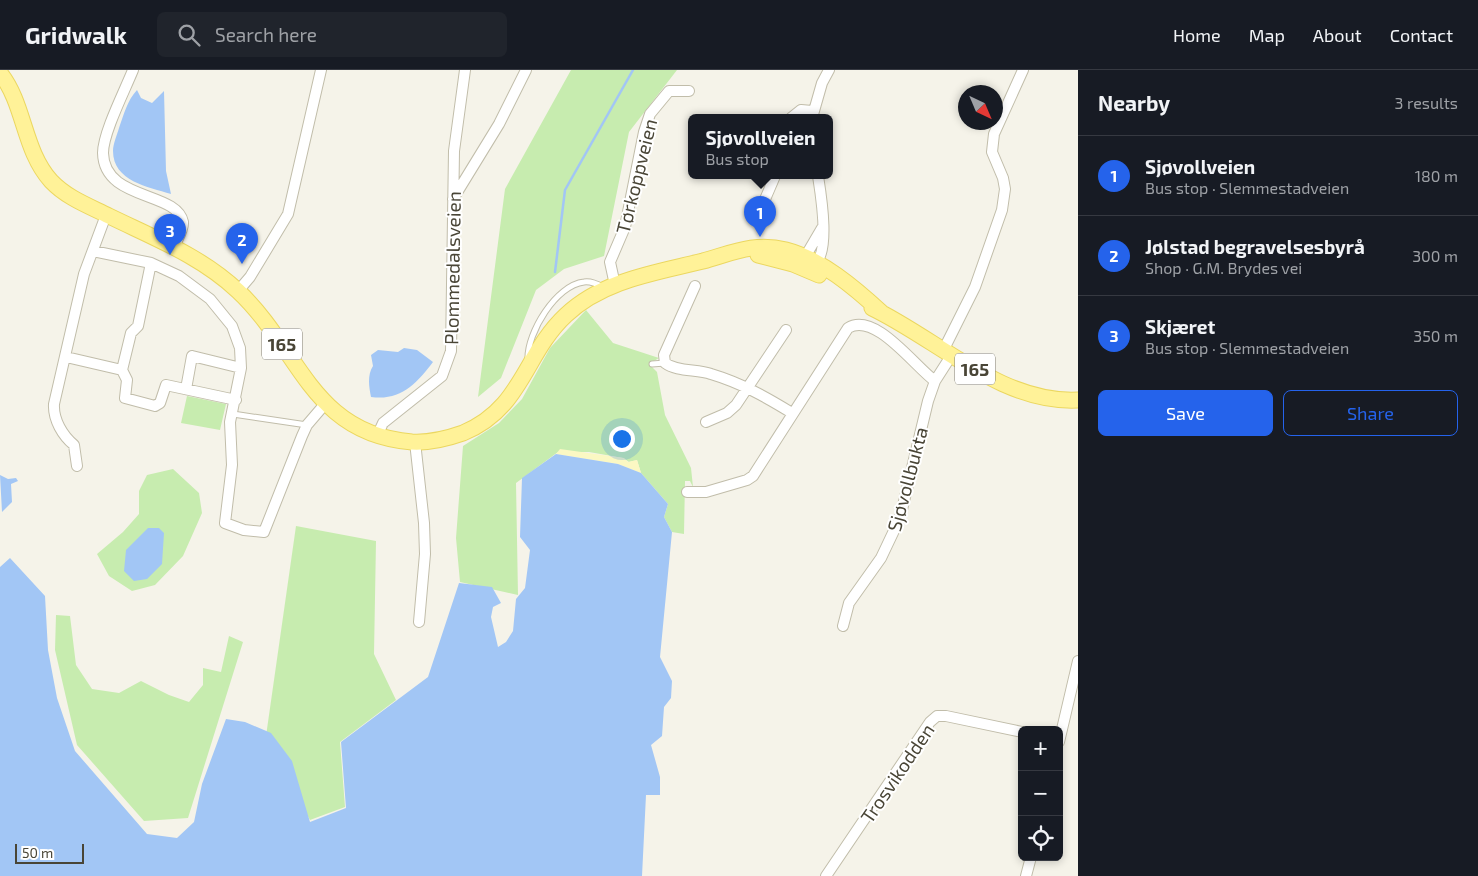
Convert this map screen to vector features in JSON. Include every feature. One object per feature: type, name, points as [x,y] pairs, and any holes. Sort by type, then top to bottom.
[{"type":"main road","name":"165","points":[[0,73],[12,92],[33,153],[46,174],[68,195],[174,247],[209,267],[238,291],[263,319],[325,404],[343,419],[377,436],[415,442],[440,440],[471,429],[484,422],[505,404],[551,332],[564,316],[585,299],[610,286],[710,259],[760,256],[810,263],[868,300],[881,312],[947,354],[1015,388],[1049,398],[1078,400]]},
{"type":"street","points":[[133,70],[103,152],[106,168],[113,179],[129,189],[164,204],[181,217],[183,226],[174,247]]},
{"type":"street","points":[[238,291],[254,271],[288,214],[321,70]]},
{"type":"street","name":"Plommedalsveien","points":[[377,436],[383,423],[438,381],[448,363],[452,326],[450,282],[454,152],[465,70]]},
{"type":"street","points":[[453,200],[499,124],[526,70]]},
{"type":"street","points":[[796,114],[801,110],[812,114],[829,70]]},
{"type":"street","name":"Sjøvollbukta","points":[[843,626],[849,602],[881,558],[900,518],[922,422],[935,380],[975,287],[1002,210],[1005,189],[992,145],[994,134],[1023,70]]},
{"type":"street","name":"Tørkoppveien","points":[[610,286],[610,262],[625,227],[644,132],[650,114],[669,92],[689,91]]},
{"type":"street","points":[[763,204],[774,179]]},
{"type":"street","points":[[810,263],[822,251],[818,179]]},
{"type":"street","points":[[77,466],[74,446],[65,438],[54,411],[84,274],[106,215]]},
{"type":"street","points":[[92,251],[151,263],[190,283],[223,313],[236,336],[241,368],[230,422],[232,465],[225,523],[244,530],[264,532],[288,466],[307,425],[325,404]]},
{"type":"street","points":[[151,263],[138,326],[132,334],[122,370],[127,380],[125,398],[155,406],[160,403],[166,385],[236,400]]},
{"type":"street","points":[[695,286],[664,355],[665,363],[671,367],[708,373],[749,387],[792,413]]},
{"type":"street","points":[[687,492],[706,492],[750,478],[776,443],[792,413],[848,328],[857,323],[868,326],[899,347],[921,370],[935,380]]},
{"type":"street","points":[[706,422],[732,410],[786,330]]},
{"type":"street","points":[[186,389],[192,356],[241,368]]},
{"type":"street","points":[[66,357],[122,370]]},
{"type":"street","points":[[415,442],[426,554],[419,622]]},
{"type":"street","points":[[1063,726],[1078,661]]},
{"type":"street","name":"Trosvikodden","points":[[826,876],[930,722],[937,716],[946,716],[1018,731]]},
{"type":"street","points":[[1026,876],[1030,861]]},
{"type":"lane","points":[[748,207],[756,208],[763,204]]},
{"type":"lane","points":[[652,364],[665,363]]},
{"type":"lane","points":[[233,414],[307,425]]},
{"type":"green space","points":[[571,70],[677,70],[629,132],[604,256],[564,269],[536,290],[501,378],[478,397],[505,189]]},
{"type":"green space","points":[[586,310],[613,343],[659,358],[649,364],[657,372],[665,415],[691,468],[693,487],[690,481],[685,481],[684,534],[672,532],[664,517],[668,504],[641,473],[637,460],[629,462],[623,458],[589,452],[558,452],[516,483],[518,595],[460,582],[456,538],[463,446],[499,423],[522,399],[550,348]]},
{"type":"green space","points":[[187,396],[226,404],[220,430],[181,423]]},
{"type":"green space","points":[[173,469],[199,493],[202,513],[183,556],[155,585],[132,591],[109,576],[97,554],[123,532],[139,514],[139,491],[147,475]]},
{"type":"green space","points":[[296,526],[376,541],[374,654],[396,700],[340,742],[345,807],[310,820],[269,744],[265,743]]},
{"type":"green space","points":[[56,615],[70,616],[76,665],[92,689],[119,693],[141,681],[169,695],[189,702],[203,685],[203,668],[221,672],[229,636],[243,642],[188,818],[144,821],[77,745],[55,650]]},
{"type":"sand","points":[[560,449],[624,458],[628,462],[637,460],[641,473],[618,464],[556,454]]},
{"type":"water","points":[[137,90],[141,98],[152,103],[164,91],[166,171],[171,194],[133,181],[125,176],[115,161],[113,151],[115,140],[126,108]]},
{"type":"water","points":[[404,348],[417,350],[433,362],[414,384],[407,389],[382,398],[371,397],[369,381],[373,366],[371,355],[378,350],[398,352]]},
{"type":"water","points":[[556,454],[618,464],[641,473],[668,504],[664,517],[672,532],[660,657],[672,681],[671,698],[664,707],[662,736],[651,745],[660,777],[660,795],[646,795],[642,876],[0,876],[0,567],[10,558],[45,596],[48,650],[57,698],[75,751],[147,834],[177,838],[194,822],[202,784],[226,719],[245,722],[271,733],[292,761],[310,822],[346,808],[341,742],[428,677],[459,583],[492,587],[501,603],[493,607],[491,617],[498,647],[506,642],[513,631],[516,599],[525,588],[530,550],[520,537],[522,478]]},
{"type":"water","points":[[0,475],[8,479],[16,478],[18,481],[11,484],[12,502],[2,512]]},
{"type":"water","points":[[148,528],[159,528],[164,533],[162,564],[147,579],[134,581],[124,571],[126,550]]},
{"type":"waterway","points":[[555,272],[565,190],[633,70]]},
{"type":"place","name":"Sjøvollveien","points":[[760,237]]},
{"type":"place","name":"Skjæret","points":[[170,255]]},
{"type":"place","name":"Jølstad begravelsesbyrå","points":[[242,264]]}]
